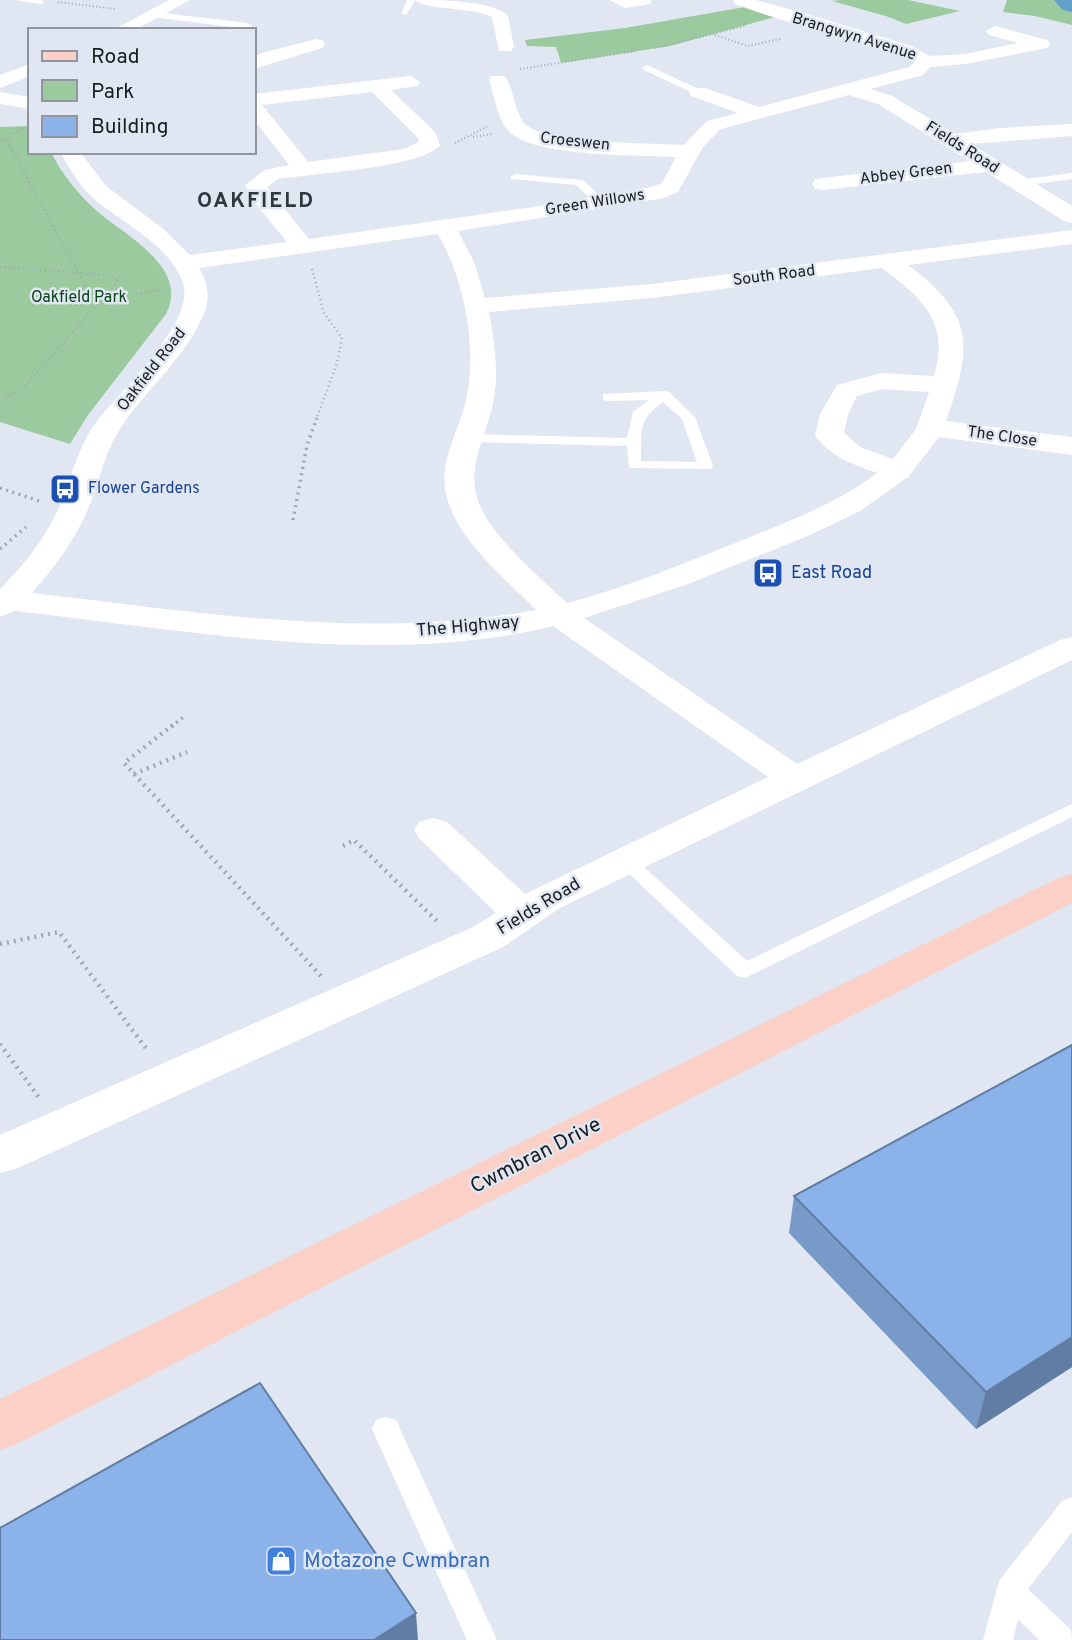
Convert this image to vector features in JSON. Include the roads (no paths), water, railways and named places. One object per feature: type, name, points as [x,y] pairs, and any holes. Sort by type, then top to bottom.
[{"type":"main road","name":"Cwmbran Drive","points":[[0,1426],[1072,887]]},
{"type":"street","points":[[126,28],[182,0]]},
{"type":"street","points":[[423,0],[477,6],[494,11],[500,15],[505,47]]},
{"type":"street","points":[[617,0],[625,3],[645,0]]},
{"type":"street","name":"Brangwyn Avenue","points":[[741,0],[905,50],[925,62]]},
{"type":"street","points":[[785,15],[759,22],[798,34],[831,27]]},
{"type":"street","name":"Green Willows","points":[[184,264],[656,193],[670,187],[697,138],[714,125],[916,71],[925,62],[965,59],[1041,44],[995,31]]},
{"type":"street","points":[[256,63],[275,55],[318,44]]},
{"type":"street","points":[[0,82],[28,70]]},
{"type":"street","name":"Croeswen","points":[[498,80],[515,125],[531,137],[561,143],[688,151]]},
{"type":"street","points":[[256,100],[411,82]]},
{"type":"street","points":[[303,246],[259,193],[256,185],[272,174],[408,155],[430,145],[428,136],[376,86]]},
{"type":"street","name":"Fields Road","points":[[849,88],[885,100],[1072,216]]},
{"type":"street","points":[[698,92],[755,112]]},
{"type":"street","points":[[0,98],[26,100]]},
{"type":"street","points":[[256,110],[303,169]]},
{"type":"street","points":[[951,141],[1012,133],[1072,130]]},
{"type":"street","points":[[72,154],[100,193],[170,247],[184,264]]},
{"type":"street","name":"Abbey Green","points":[[823,184],[989,164]]},
{"type":"street","points":[[444,226],[459,250],[474,306],[484,378],[461,458],[458,485],[466,510],[480,534],[560,615],[793,778]]},
{"type":"street","name":"South Road","points":[[474,306],[652,291],[1072,237]]},
{"type":"street","name":"The Highway","points":[[4,604],[331,632],[444,631],[513,625],[608,602],[790,532],[853,503],[898,471],[933,428],[953,354],[952,331],[933,299],[887,261]]},
{"type":"street","name":"Oakfield Road","points":[[4,604],[43,560],[60,535],[106,428],[188,325],[198,300],[197,289],[184,264]]},
{"type":"street","points":[[898,471],[850,453],[829,435],[834,414],[846,391],[881,381],[943,385]]},
{"type":"street","name":"The Close","points":[[933,428],[1072,446]]},
{"type":"street","name":"Fields Road","points":[[1,1155],[488,937],[546,899],[793,778],[1072,647]]},
{"type":"street","points":[[433,830],[523,915]]},
{"type":"lane","points":[[19,0],[40,2]]},
{"type":"lane","points":[[404,12],[411,0]]},
{"type":"lane","points":[[155,15],[248,26]]},
{"type":"lane","points":[[647,68],[698,92]]},
{"type":"lane","points":[[1019,183],[1072,176]]},
{"type":"lane","points":[[515,177],[579,181],[602,203]]},
{"type":"lane","points":[[608,397],[664,396],[688,417],[706,466],[635,465],[634,442],[640,412],[664,396]]},
{"type":"lane","points":[[468,438],[634,442]]},
{"type":"lane","points":[[625,860],[745,971],[1072,810]]},
{"type":"lane","points":[[387,1429],[482,1640]]},
{"type":"lane","points":[[998,1640],[1009,1591],[1072,1510]]},
{"type":"lane","points":[[1009,1591],[1060,1640]]},
{"type":"waterway","points":[[1067,0],[1072,4]]},
{"type":"place","name":"Flower Gardens","points":[[65,489]]},
{"type":"place","name":"East Road","points":[[768,573]]},
{"type":"place","name":"Motazone Cwmbran","points":[[281,1561]]},
{"type":"district","name":"OAKFIELD","points":[[256,201]]},
{"type":"park label","name":"Oakfield Park","points":[[79,298]]}]
